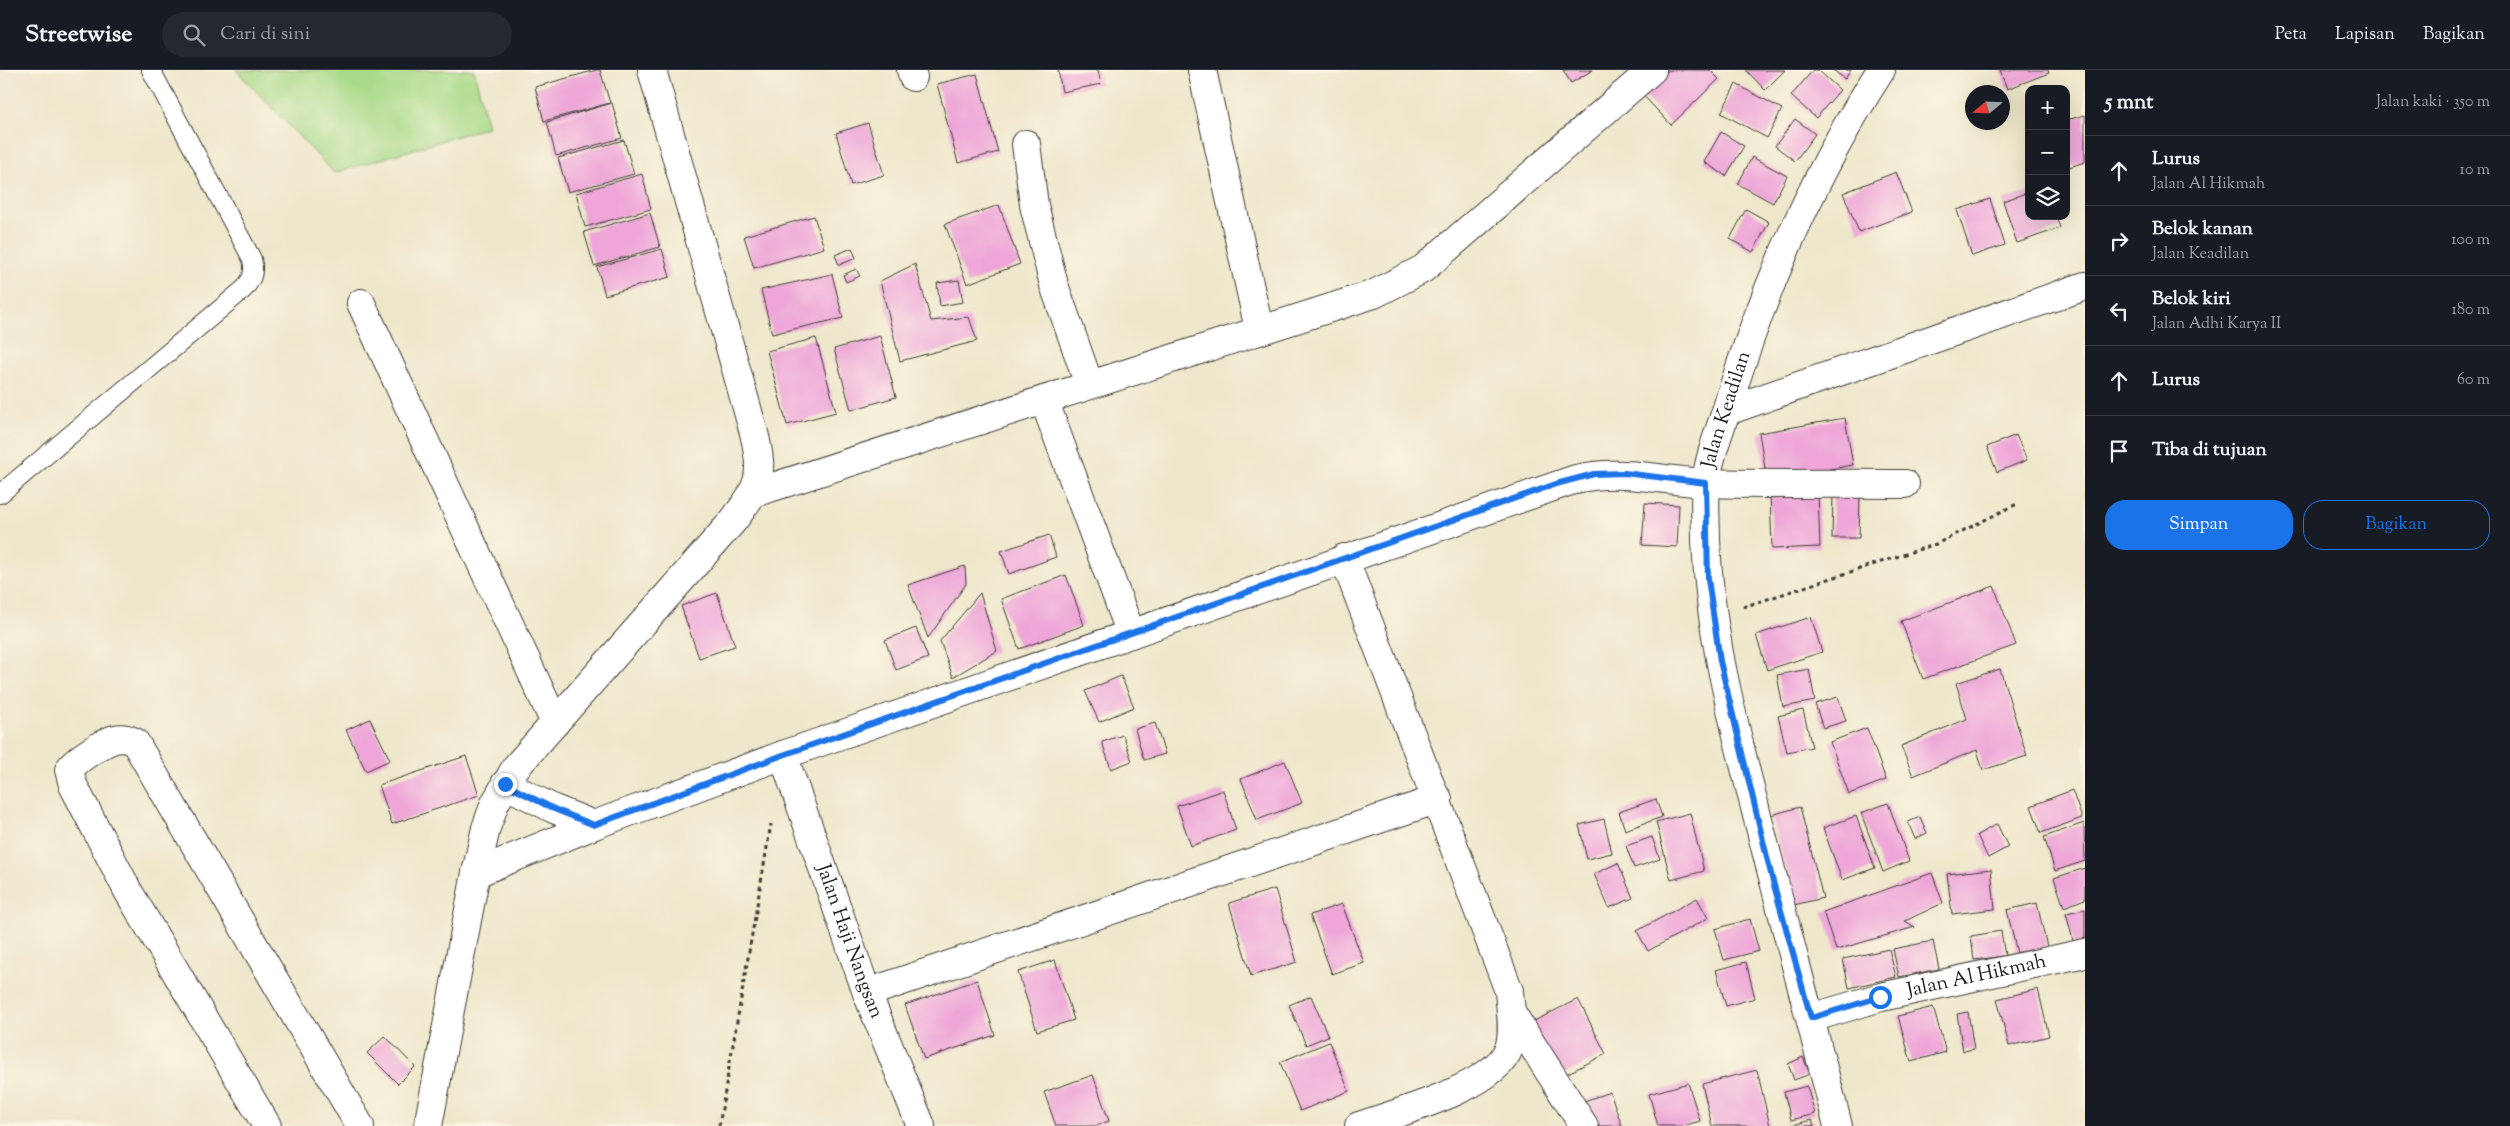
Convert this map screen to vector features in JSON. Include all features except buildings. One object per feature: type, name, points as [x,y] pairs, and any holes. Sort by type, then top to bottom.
[{"type":"street","points":[[428,1126],[476,872],[486,828],[495,802],[516,767],[733,521],[754,493],[758,482],[759,453],[652,70]]},
{"type":"street","points":[[1202,70],[1259,329]]},
{"type":"street","points":[[754,493],[1259,329],[1374,294],[1423,269],[1652,70]]},
{"type":"street","name":"Jalan Keadilan","points":[[1838,1126],[1811,1018],[1765,851],[1720,661],[1712,617],[1708,579],[1706,483],[1713,450],[1749,338],[1774,276],[1810,199],[1848,125],[1881,70]]},
{"type":"street","points":[[1026,144],[1034,205],[1054,285],[1089,384]]},
{"type":"street","points":[[1727,410],[2085,286]]},
{"type":"street","points":[[361,303],[555,723]]},
{"type":"street","points":[[1044,400],[1131,634]]},
{"type":"street","points":[[476,872],[594,825],[783,755],[1556,484],[1594,474],[1624,473],[1706,483],[1905,484]]},
{"type":"street","points":[[1344,558],[1438,799],[1509,991],[1512,1030],[1509,1048],[1501,1062],[1488,1074],[1468,1086],[1359,1126]]},
{"type":"street","points":[[267,1126],[128,891],[73,785],[69,770],[73,763],[114,739],[126,738],[135,742],[360,1126]]},
{"type":"street","name":"Jalan Haji Nangsan","points":[[783,755],[867,993],[921,1126]]},
{"type":"street","points":[[505,784],[554,809],[594,825]]},
{"type":"street","points":[[867,993],[1438,799]]},
{"type":"street","name":"Jalan Al Hikmah","points":[[1811,1018],[1880,997],[2085,953]]},
{"type":"street","points":[[1510,1012],[1584,1126]]},
{"type":"lane","points":[[0,494],[244,289],[255,270],[252,259],[151,70]]},
{"type":"path","points":[[1712,617],[1936,544],[2020,503]]},
{"type":"path","points":[[718,1126],[772,822]]},
{"type":"green space","points":[[236,70],[474,70],[488,127],[334,173]]},
{"type":"route","points":[[505,784],[554,809],[594,825],[783,755],[1556,484],[1594,474],[1624,473],[1706,483],[1705,509],[1708,579],[1712,617],[1720,661],[1772,878],[1811,1018],[1880,997]]}]
